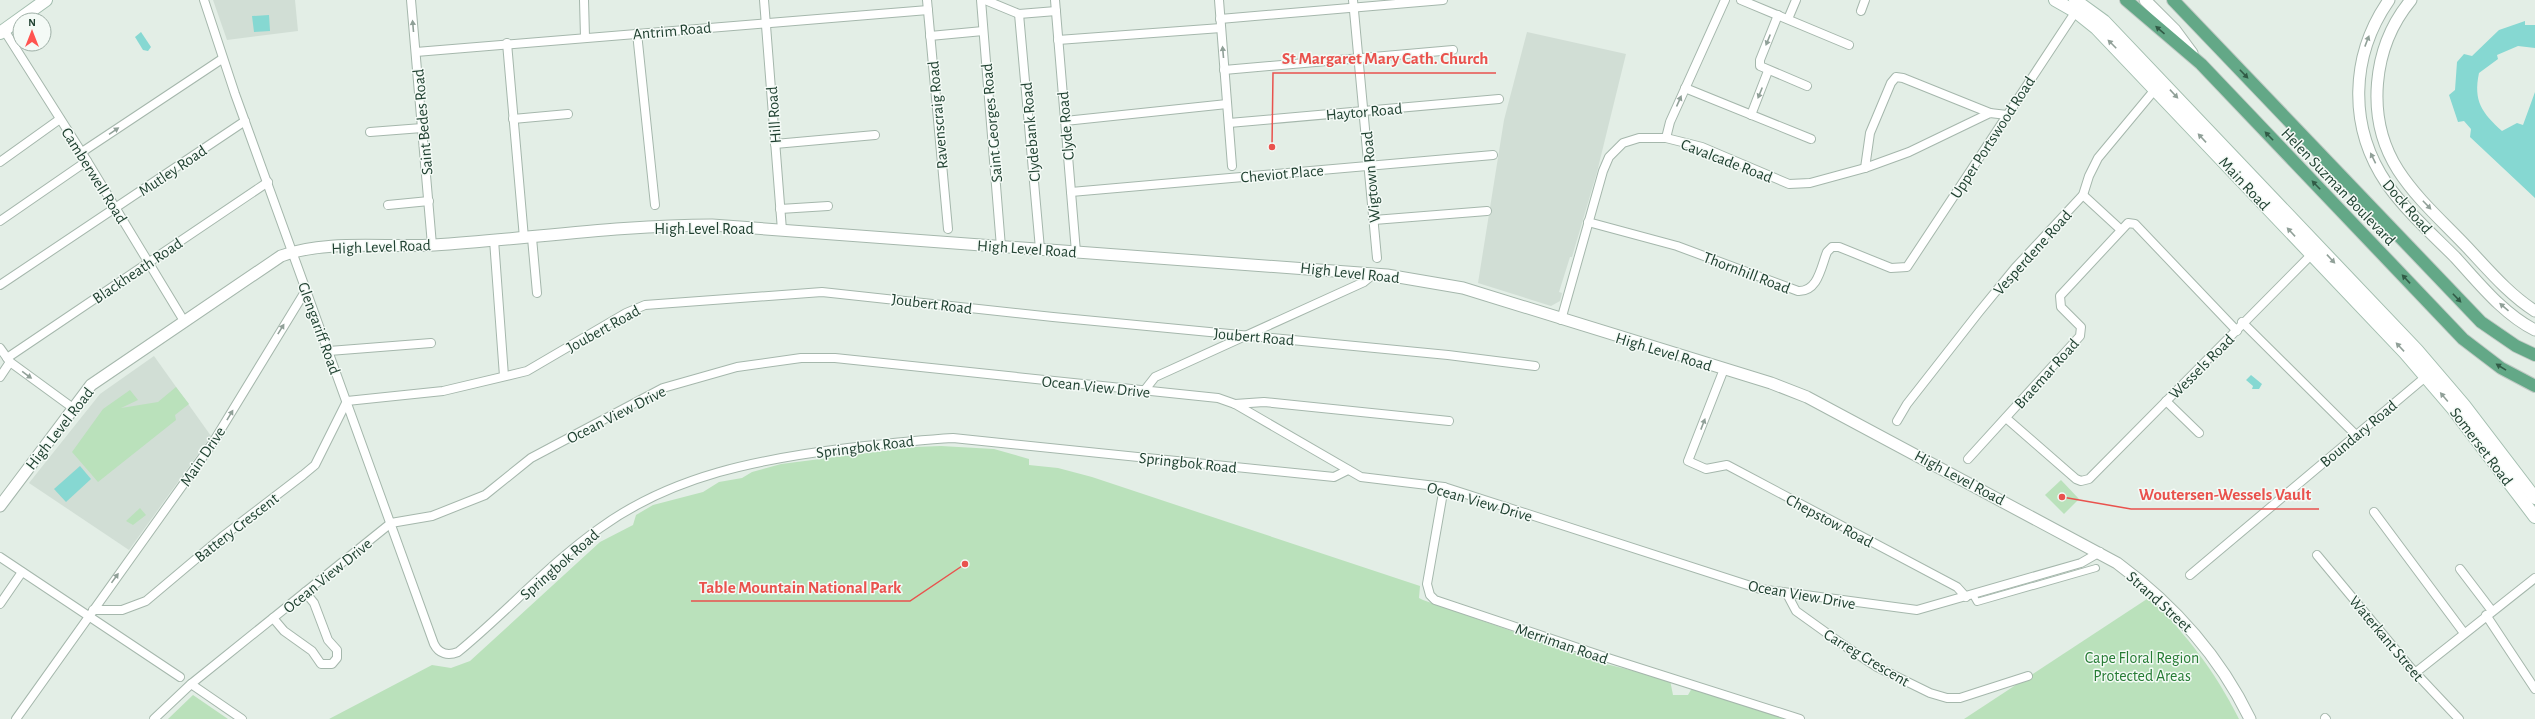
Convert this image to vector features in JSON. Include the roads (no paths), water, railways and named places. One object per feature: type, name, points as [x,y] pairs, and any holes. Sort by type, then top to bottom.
[{"type":"main road","points":[[2,32],[46,0]]},
{"type":"main road","name":"Main Road","points":[[2055,0],[2077,5],[2096,28],[2159,85],[2430,373]]},
{"type":"main road","name":"Helen Suzman Boulevard","points":[[2126,0],[2201,64],[2463,339],[2501,368],[2535,386]]},
{"type":"main road","name":"Helen Suzman Boulevard","points":[[2173,0],[2481,322],[2510,342],[2535,356]]},
{"type":"main road","points":[[2185,0],[2210,29],[2218,46]]},
{"type":"main road","name":"Somerset Road","points":[[2430,373],[2535,498]]},
{"type":"main road","name":"Somerset Road","points":[[2430,373],[2535,517]]},
{"type":"street","name":"Glengariff Road","points":[[204,0],[222,59],[244,122],[268,182],[434,644],[443,653]]},
{"type":"street","name":"Saint Bedes Road","points":[[411,0],[432,245]]},
{"type":"street","points":[[584,0],[586,37]]},
{"type":"street","name":"Hill Road","points":[[764,0],[767,22],[782,230]]},
{"type":"street","name":"Ravenscraig Road","points":[[927,0],[948,229]]},
{"type":"street","name":"Saint Georges Road","points":[[981,0],[1001,246]]},
{"type":"street","points":[[985,0],[1020,14],[1056,11]]},
{"type":"street","name":"Clyde Road","points":[[1055,0],[1076,252]]},
{"type":"street","points":[[1218,0],[1232,166]]},
{"type":"street","name":"Wigtown Road","points":[[1353,0],[1377,258]]},
{"type":"street","points":[[1220,19],[1354,9],[1443,0]]},
{"type":"street","points":[[1666,138],[1670,122],[1725,0]]},
{"type":"street","points":[[1742,0],[1849,45]]},
{"type":"street","points":[[1788,19],[1796,0]]},
{"type":"street","points":[[1861,11],[1865,0]]},
{"type":"street","points":[[2145,0],[2175,30],[2201,64]]},
{"type":"street","name":"Dock Road","points":[[2389,0],[2375,22],[2361,61],[2358,86],[2359,108],[2365,140],[2388,185],[2498,303],[2535,330]]},
{"type":"street","name":"Dock Road","points":[[2411,0],[2391,32],[2381,59],[2377,83],[2378,113],[2382,131],[2392,159],[2405,181],[2513,295],[2535,311]]},
{"type":"street","name":"Upper Portswood Road","points":[[1902,268],[1910,263],[2077,5]]},
{"type":"street","name":"Antrim Road","points":[[416,52],[507,43],[928,10]]},
{"type":"street","name":"Clydebank Road","points":[[1020,14],[1040,249]]},
{"type":"street","points":[[1778,15],[1760,60],[1760,66],[1768,71],[1807,86]]},
{"type":"street","points":[[1058,40],[1221,28]]},
{"type":"street","points":[[930,36],[983,31]]},
{"type":"street","name":"Camberwell Road","points":[[2,32],[82,152],[184,321]]},
{"type":"street","points":[[637,33],[655,205]]},
{"type":"street","points":[[507,43],[513,119],[528,238],[537,293]]},
{"type":"street","points":[[1224,70],[1453,50]]},
{"type":"street","points":[[82,152],[222,59]]},
{"type":"street","points":[[1751,115],[1768,71]]},
{"type":"street","points":[[1865,168],[1870,133],[1891,83],[1896,78],[1903,78],[1990,113],[2007,115]]},
{"type":"street","name":"Vesperdene Road","points":[[1897,421],[1907,404],[2015,268],[2083,195],[2089,176],[2098,158],[2159,85]]},
{"type":"street","points":[[1685,88],[1811,139]]},
{"type":"street","name":"Haytor Road","points":[[1229,123],[1499,99]]},
{"type":"street","points":[[1065,121],[1227,104]]},
{"type":"street","name":"Cavalcade Road","points":[[1561,320],[1588,222],[1606,164],[1616,148],[1630,140],[1666,138],[1702,147],[1789,184],[1810,183],[1865,168],[1909,152],[1990,113]]},
{"type":"street","points":[[513,119],[568,114]]},
{"type":"street","points":[[0,162],[60,119]]},
{"type":"street","name":"Mutley Road","points":[[0,285],[244,122]]},
{"type":"street","points":[[370,132],[422,128]]},
{"type":"street","points":[[775,144],[874,135]]},
{"type":"street","name":"Cheviot Place","points":[[1071,192],[1493,155]]},
{"type":"street","points":[[0,221],[87,161]]},
{"type":"street","name":"Blackheath Road","points":[[0,377],[9,360],[148,263],[268,182]]},
{"type":"street","points":[[2083,195],[2120,229],[2128,223],[2135,224],[2237,330]]},
{"type":"street","points":[[388,205],[429,201]]},
{"type":"street","points":[[780,209],[828,206]]},
{"type":"street","points":[[1374,220],[1487,211]]},
{"type":"street","name":"Thornhill Road","points":[[1588,222],[1677,246],[1798,291],[1812,288],[1827,252],[1832,247],[1839,247],[1891,268],[1902,268]]},
{"type":"street","name":"High Level Road","points":[[0,506],[91,385],[281,256],[310,248],[432,245],[687,225],[782,230],[1375,273],[1463,288],[1561,320],[1724,369],[1807,397],[2100,552]]},
{"type":"street","name":"Braemar Road","points":[[1968,459],[2080,336],[2081,327],[2061,307],[2060,296],[2120,229]]},
{"type":"street","points":[[494,240],[504,376]]},
{"type":"street","name":"Wessels Road","points":[[2006,418],[2076,479],[2081,481],[2089,479],[2237,330],[2242,322],[2315,250]]},
{"type":"street","points":[[1144,391],[1155,377],[1364,282],[1375,273]]},
{"type":"street","name":"Main Drive","points":[[16,719],[218,435],[306,290]]},
{"type":"street","name":"Joubert Road","points":[[346,402],[443,391],[527,371],[626,313],[645,305],[822,292],[1244,336],[1448,355],[1535,366]]},
{"type":"street","points":[[2242,322],[2356,435]]},
{"type":"street","points":[[329,351],[432,343]]},
{"type":"street","points":[[0,348],[9,360],[73,408]]},
{"type":"street","name":"Ocean View Drive","points":[[154,719],[191,684],[391,523],[432,516],[486,495],[531,458],[649,394],[737,367],[801,358],[835,358],[1218,398],[1235,404],[1348,470],[1370,479],[1444,487],[1760,589],[1787,594],[1917,610],[2081,563],[2100,552]]},
{"type":"street","name":"Chepstow Road","points":[[1724,369],[1688,460],[1706,469],[1727,466],[1957,587],[1969,596]]},
{"type":"street","name":"Boundary Road","points":[[2190,575],[2430,373]]},
{"type":"street","points":[[2166,401],[2199,433]]},
{"type":"street","name":"Battery Crescent","points":[[90,613],[122,610],[146,601],[222,537],[309,470],[318,459],[346,402]]},
{"type":"street","points":[[1235,404],[1264,402],[1449,421]]},
{"type":"street","name":"Springbok Road","points":[[443,653],[448,654],[458,652],[574,548],[622,514],[663,492],[693,480],[754,462],[816,452],[925,439],[953,438],[1334,477],[1348,470]]},
{"type":"street","name":"Merriman Road","points":[[1444,487],[1427,584],[1430,595],[1435,600],[1610,659],[1800,719]]},
{"type":"street","points":[[2374,512],[2464,633]]},
{"type":"street","name":"Strand Street","points":[[2100,552],[2150,588],[2188,625],[2224,673],[2250,719]]},
{"type":"street","name":"Waterkant Street","points":[[2317,555],[2415,673],[2459,719]]},
{"type":"street","points":[[0,557],[90,613],[180,677]]},
{"type":"street","points":[[1969,596],[1977,602],[2096,568]]},
{"type":"street","points":[[2460,569],[2489,613],[2535,689]]},
{"type":"street","points":[[0,604],[22,572]]},
{"type":"street","points":[[2415,673],[2535,578]]},
{"type":"street","points":[[273,618],[284,631],[312,651],[318,662],[325,665],[332,664],[337,658],[337,650],[328,640],[314,603],[305,592]]},
{"type":"street","name":"Carreg Crescent","points":[[1787,594],[1796,611],[1842,644],[1876,667],[1930,693],[1947,698],[1960,698],[2028,676]]},
{"type":"street","points":[[191,684],[242,719]]},
{"type":"water","points":[[269,15],[270,31],[254,32],[252,16]]},
{"type":"water","points":[[2525,21],[2525,25],[2535,25],[2535,48],[2518,46],[2497,55],[2498,59],[2479,73],[2477,91],[2478,99],[2484,112],[2502,131],[2517,123],[2523,125],[2535,92],[2535,198],[2470,137],[2471,129],[2464,121],[2458,122],[2449,95],[2455,90],[2457,62],[2464,54],[2472,56],[2499,30]]},
{"type":"water","points":[[141,32],[151,47],[148,51],[143,50],[135,37]]},
{"type":"water","points":[[2251,375],[2262,384],[2259,389],[2252,389],[2253,386],[2246,380]]},
{"type":"water","points":[[80,466],[91,479],[66,502],[54,489]]},
{"type":"place","name":"St Margaret Mary Cath. Church","points":[[1272,147]]},
{"type":"place","name":"Woutersen-Wessels Vault","points":[[2062,497]]},
{"type":"place","name":"Table Mountain National Park","points":[[965,564]]},
{"type":"park label","name":"Cape Floral Region Protected Areas","points":[[2142,666]]}]
